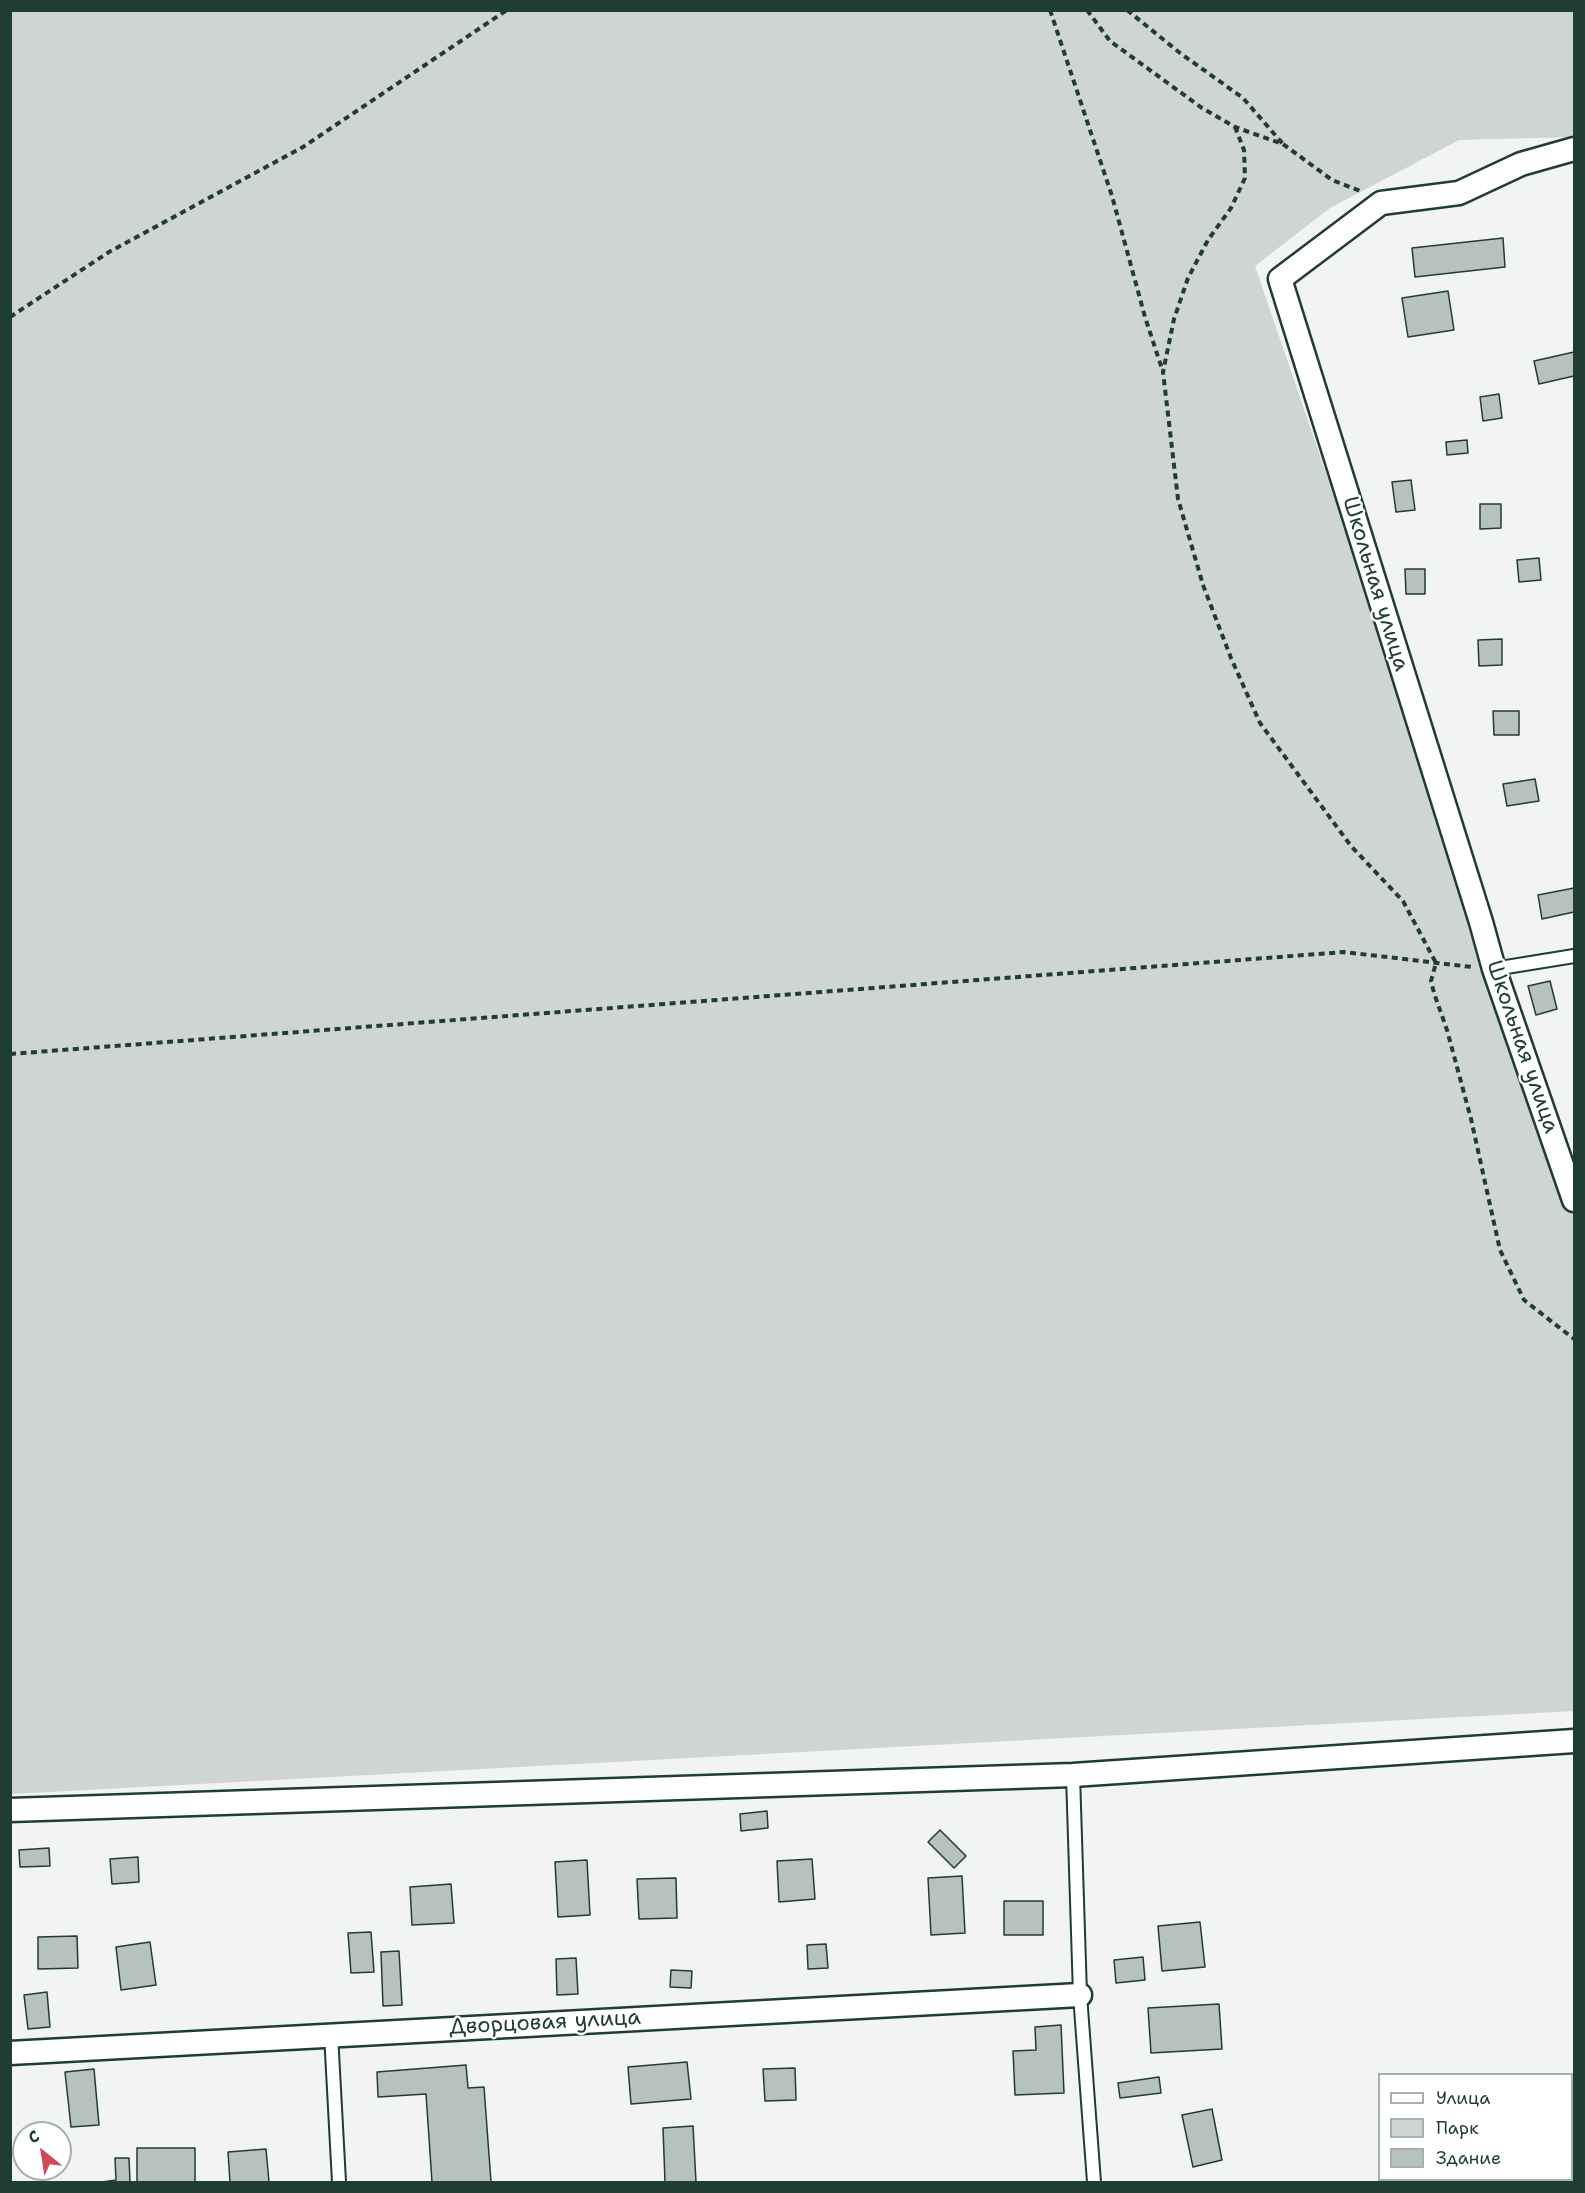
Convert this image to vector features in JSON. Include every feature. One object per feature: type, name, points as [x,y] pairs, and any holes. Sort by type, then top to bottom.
[{"type":"street","name":"Школьная улица","points":[[1575,149],[1521,164],[1459,193],[1381,203],[1280,279],[1494,969],[1575,1200]]},
{"type":"street","points":[[10,1810],[1073,1775],[1575,1741]]},
{"type":"street","name":"Дворцовая улица","points":[[10,2053],[1080,1995]]},
{"type":"lane","points":[[1494,969],[1575,956]]},
{"type":"lane","points":[[1073,1775],[1080,1995],[1094,2182]]},
{"type":"lane","points":[[331,2034],[339,2182]]},
{"type":"path","points":[[10,317],[109,252],[303,147],[507,10]]},
{"type":"path","points":[[1050,10],[1112,196],[1145,317],[1163,372],[1178,499],[1203,585],[1231,658],[1260,723],[1351,846],[1403,901],[1436,963],[1431,981],[1471,1119],[1500,1250],[1524,1300],[1575,1339]]},
{"type":"path","points":[[1087,10],[1110,41],[1202,108],[1235,127],[1283,144]]},
{"type":"path","points":[[1127,10],[1180,53],[1243,98],[1283,144],[1332,180],[1367,194],[1381,203]]},
{"type":"path","points":[[1163,372],[1174,319],[1188,278],[1208,240],[1231,208],[1245,178],[1244,150],[1235,127]]},
{"type":"path","points":[[10,1054],[1344,952],[1494,969]]},
{"type":"green space","points":[[11,11],[1574,11],[1574,137],[1459,140],[1330,208],[1255,266],[1574,1197],[1574,1711],[11,1794]]},
{"type":"building","points":[[1503,238],[1505,267],[1415,277],[1412,248]]},
{"type":"building","points":[[1448,291],[1454,330],[1408,337],[1402,298]]},
{"type":"building","points":[[1574,352],[1574,376],[1539,384],[1534,361]]},
{"type":"building","points":[[1499,394],[1502,418],[1483,421],[1480,397]]},
{"type":"building","points":[[1467,440],[1468,453],[1447,455],[1446,442]]},
{"type":"building","points":[[1411,480],[1415,510],[1396,512],[1392,482]]},
{"type":"building","points":[[1480,504],[1501,504],[1501,528],[1480,529]]},
{"type":"building","points":[[1539,558],[1541,580],[1519,582],[1517,560]]},
{"type":"building","points":[[1405,569],[1425,569],[1425,594],[1406,594]]},
{"type":"building","points":[[1502,639],[1502,665],[1479,666],[1478,640]]},
{"type":"building","points":[[1493,711],[1519,711],[1519,735],[1494,735]]},
{"type":"building","points":[[1535,779],[1539,801],[1507,806],[1503,784]]},
{"type":"building","points":[[1574,888],[1574,912],[1542,919],[1538,895]]},
{"type":"building","points":[[1550,981],[1557,1009],[1536,1015],[1528,986]]},
{"type":"building","points":[[767,1811],[768,1828],[741,1831],[740,1814]]},
{"type":"building","points":[[940,1830],[966,1856],[954,1868],[928,1842]]},
{"type":"building","points":[[49,1848],[50,1866],[20,1867],[19,1850]]},
{"type":"building","points":[[138,1857],[139,1882],[112,1884],[110,1859]]},
{"type":"building","points":[[812,1859],[815,1899],[779,1902],[777,1861]]},
{"type":"building","points":[[587,1860],[590,1915],[558,1917],[555,1862]]},
{"type":"building","points":[[962,1876],[965,1933],[931,1935],[928,1878]]},
{"type":"building","points":[[676,1878],[677,1918],[639,1919],[637,1879]]},
{"type":"building","points":[[451,1884],[454,1923],[412,1925],[410,1887]]},
{"type":"building","points":[[1004,1901],[1043,1901],[1043,1935],[1004,1935]]},
{"type":"building","points":[[1200,1922],[1205,1967],[1162,1971],[1158,1926]]},
{"type":"building","points":[[371,1932],[374,1972],[351,1973],[348,1933]]},
{"type":"building","points":[[77,1936],[78,1968],[38,1969],[38,1937]]},
{"type":"building","points":[[150,1942],[156,1985],[121,1990],[116,1947]]},
{"type":"building","points":[[826,1944],[828,1968],[808,1969],[807,1945]]},
{"type":"building","points":[[399,1951],[402,2005],[383,2006],[381,1952]]},
{"type":"building","points":[[1143,1957],[1145,1980],[1116,1983],[1114,1960]]},
{"type":"building","points":[[576,1958],[578,1994],[557,1995],[556,1959]]},
{"type":"building","points":[[671,1970],[692,1971],[691,1988],[670,1987]]},
{"type":"building","points":[[47,1992],[50,2027],[28,2029],[24,1995]]},
{"type":"building","points":[[1219,2004],[1222,2049],[1151,2053],[1148,2008]]},
{"type":"building","points":[[1061,2025],[1064,2093],[1015,2095],[1013,2051],[1036,2050],[1035,2027]]},
{"type":"building","points":[[687,2062],[691,2099],[631,2104],[628,2067]]},
{"type":"building","points":[[466,2065],[468,2088],[484,2087],[491,2182],[432,2182],[426,2094],[378,2097],[377,2072]]},
{"type":"building","points":[[795,2068],[796,2100],[765,2101],[763,2069]]},
{"type":"building","points":[[94,2069],[99,2125],[72,2127],[65,2072]]},
{"type":"building","points":[[1159,2077],[1161,2093],[1120,2098],[1118,2083]]},
{"type":"building","points":[[1212,2109],[1222,2160],[1193,2167],[1182,2115]]},
{"type":"building","points":[[693,2126],[696,2182],[665,2182],[663,2128]]},
{"type":"building","points":[[137,2148],[195,2148],[195,2182],[137,2182]]},
{"type":"building","points":[[266,2149],[269,2182],[230,2182],[228,2152]]},
{"type":"building","points":[[115,2158],[129,2158],[130,2182],[102,2182],[116,2180]]}]
